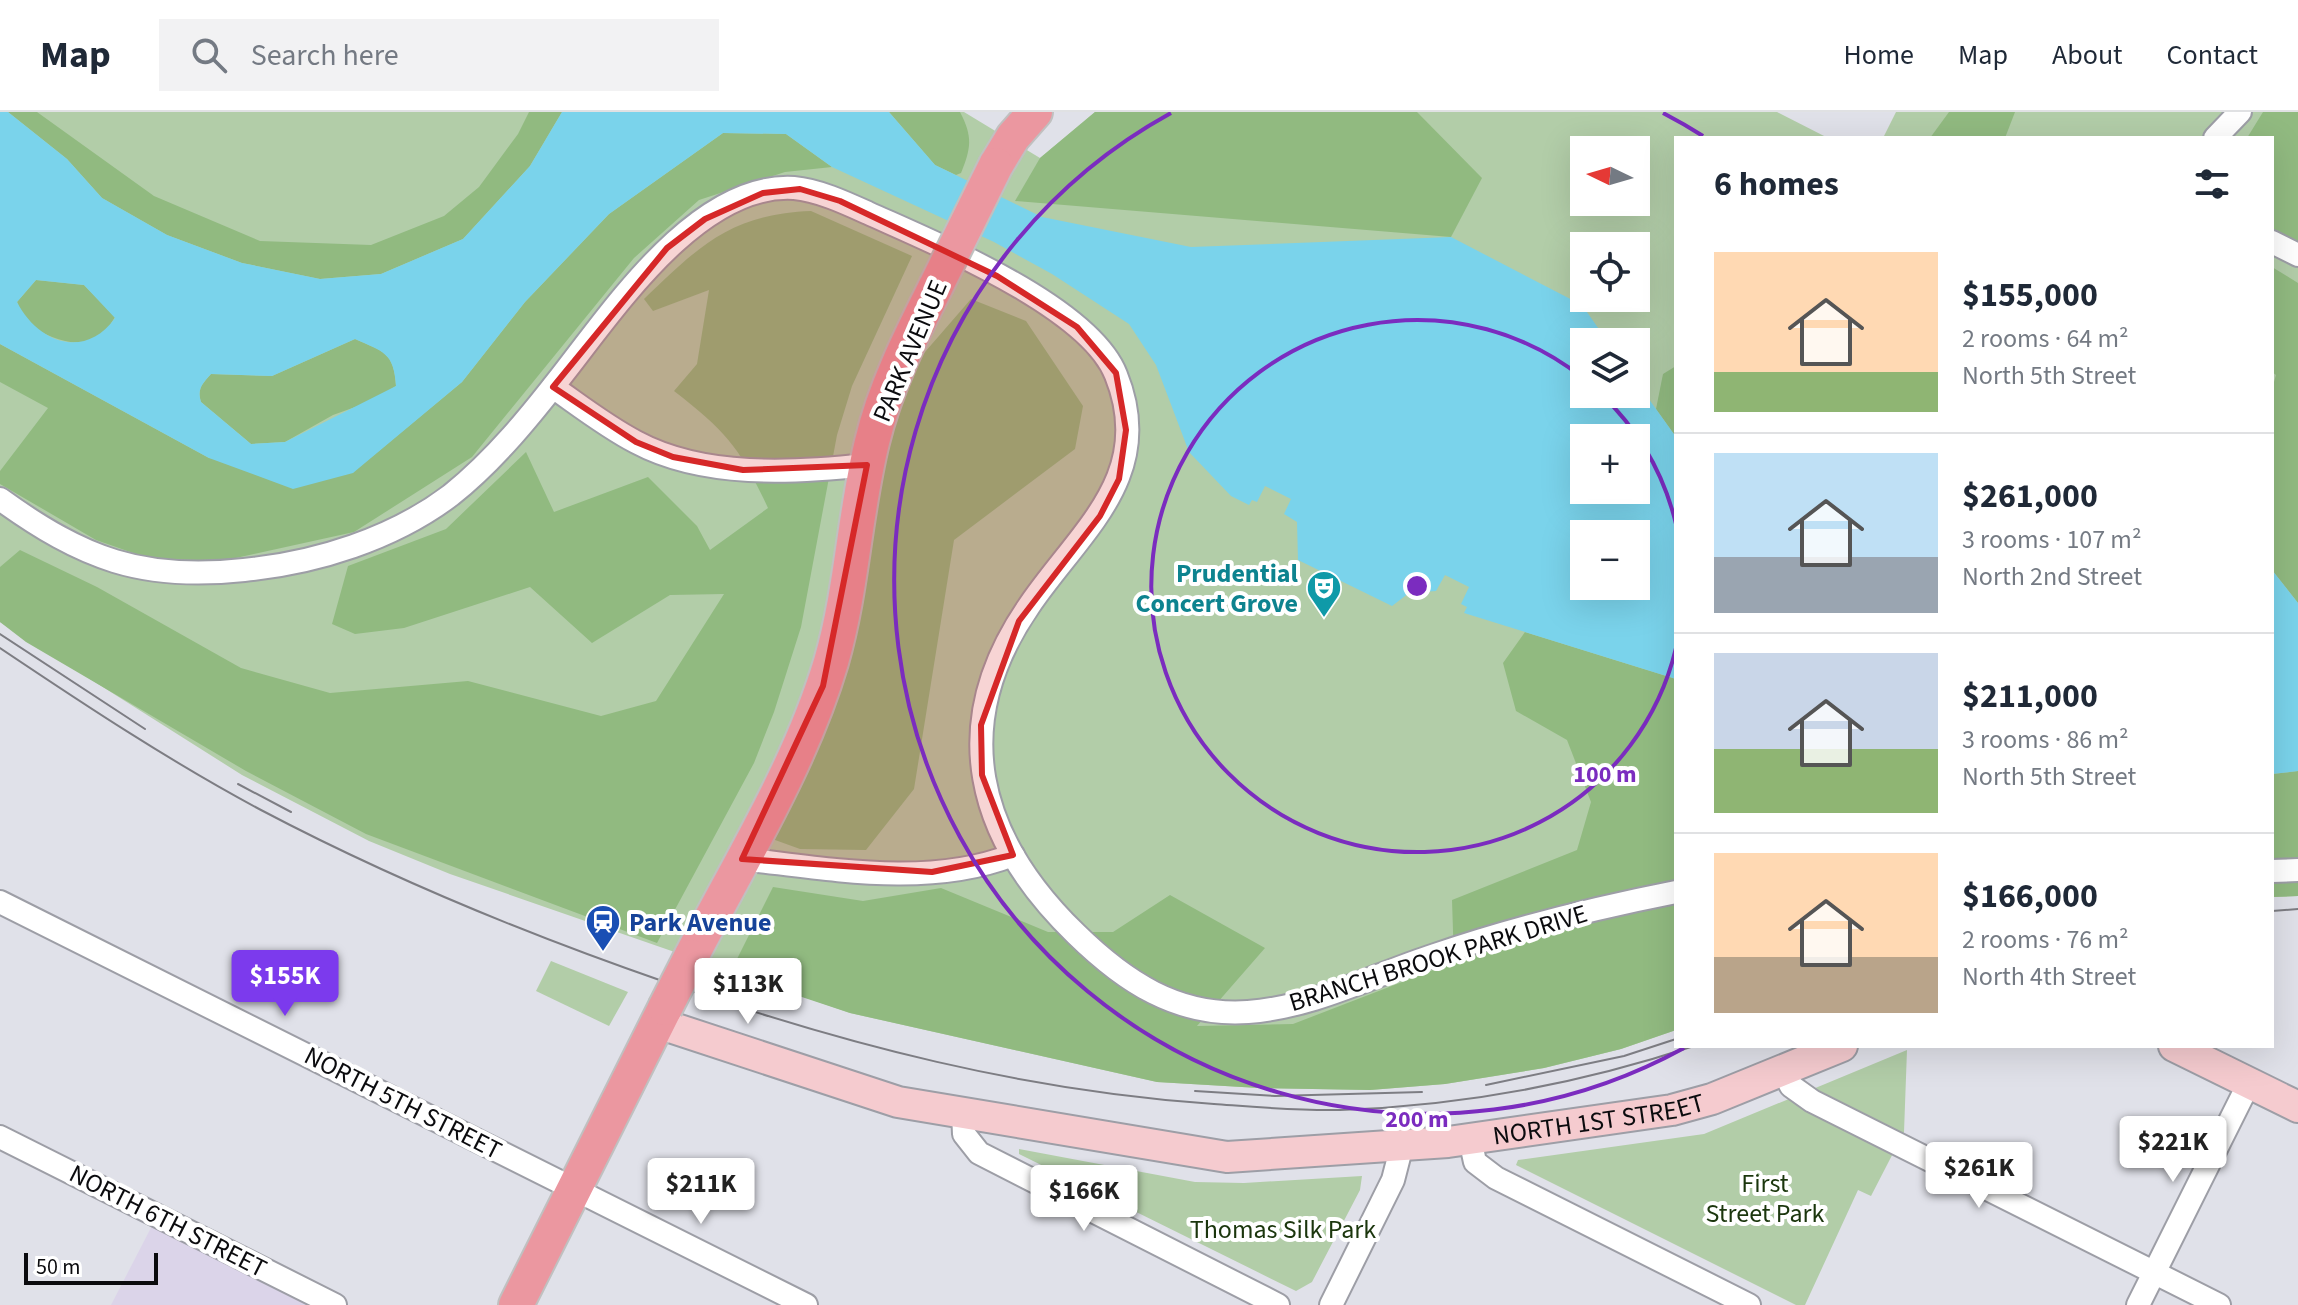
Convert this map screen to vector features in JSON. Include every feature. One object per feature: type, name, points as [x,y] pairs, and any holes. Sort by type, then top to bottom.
[{"type":"main road","name":"PARK AVENUE","points":[[516,1305],[799,745],[830,664],[846,596],[867,465],[894,375],[996,165],[1013,137],[1035,112]]},
{"type":"main road","name":"NORTH 1ST STREET","points":[[662,1015],[886,1098],[1215,1156],[1470,1139],[1672,1110],[1712,1099],[1837,1048]]},
{"type":"main road","points":[[2178,1048],[2298,1107]]},
{"type":"street","points":[[2217,136],[2240,112]]},
{"type":"street","name":"BRANCH BROOK PARK DRIVE","points":[[0,499],[90,551],[147,572],[195,575],[289,564],[368,539],[436,505],[492,457],[553,387],[635,282],[679,238],[735,203],[789,188],[855,207],[983,269],[1051,307],[1087,336],[1111,364],[1119,383],[1124,406],[1125,454],[1114,491],[1100,516],[1019,621],[1000,659],[986,700],[979,737],[982,775],[1013,855],[1049,906],[1108,965],[1137,985],[1179,1004],[1228,1013],[1264,1010],[1308,1001],[1505,932],[1674,892]]},
{"type":"street","points":[[2274,243],[2298,255]]},
{"type":"street","points":[[553,387],[636,442],[673,457],[743,470],[867,465]]},
{"type":"street","points":[[742,859],[842,870],[932,872],[973,868],[1013,855]]},
{"type":"street","points":[[2274,871],[2298,870]]},
{"type":"street","name":"NORTH 5TH STREET","points":[[0,902],[806,1305]]},
{"type":"street","points":[[1783,1071],[1791,1086],[1812,1101],[2219,1305]]},
{"type":"street","points":[[2138,1305],[2249,1083]]},
{"type":"street","points":[[963,1113],[964,1134],[979,1153],[1278,1305]]},
{"type":"street","name":"NORTH 6TH STREET","points":[[0,1137],[335,1305]]},
{"type":"street","points":[[1470,1139],[1475,1162],[1487,1173],[1749,1305]]},
{"type":"street","points":[[1331,1305],[1393,1180],[1402,1145]]},
{"type":"highlighted area","points":[[800,189],[840,201],[997,276],[1077,327],[1116,373],[1126,430],[1119,479],[1100,516],[1019,621],[981,725],[982,775],[1013,855],[932,872],[742,859],[823,686],[867,465],[743,470],[673,457],[636,442],[553,387],[667,248],[705,219],[763,193]]},
{"type":"shaded area","points":[[156,1218],[329,1305],[111,1305]]},
{"type":"green space","points":[[0,112],[964,112],[1040,158],[1095,112],[1777,112],[1824,136],[1674,136],[1674,1031],[1621,1049],[1544,1068],[1445,1084],[1370,1090],[1157,1082],[850,1013],[450,874],[369,841],[242,775],[0,622]]},
{"type":"green space","points":[[8,112],[37,112],[154,196],[260,241],[371,245],[444,216],[479,187],[518,134],[529,112],[562,112],[530,166],[463,239],[381,274],[320,279],[242,263],[167,235],[102,198],[67,159]]},
{"type":"green space","points":[[889,112],[960,112],[969,142],[961,173],[956,175],[935,165]]},
{"type":"green space","points":[[1095,112],[1417,112],[1482,178],[1451,237],[1015,201],[1040,158]]},
{"type":"green space","points":[[1896,112],[2298,112],[2298,896],[2274,897],[2274,136],[1884,136]]},
{"type":"green space","points":[[1949,112],[2015,112],[2006,136],[1931,136]]},
{"type":"green space","points":[[2263,112],[2298,112],[2298,244],[2274,234],[2274,136],[2248,136]]},
{"type":"green space","points":[[723,133],[786,134],[832,167],[785,172],[699,200],[634,258],[472,457],[354,532],[227,560],[156,561],[96,540],[0,484],[0,471],[48,408],[0,382],[0,344],[209,458],[352,473],[462,382],[525,302],[609,214]]},
{"type":"green space","points":[[811,211],[912,256],[852,386],[837,435],[801,627],[774,712],[754,763],[657,943],[366,834],[246,771],[26,642],[0,622],[0,567],[20,550],[97,587],[241,668],[330,693],[468,681],[601,716],[656,701],[724,594],[670,595],[592,643],[530,587],[404,628],[355,634],[332,624],[348,566],[446,529],[526,452],[554,512],[648,477],[697,526],[710,550],[768,508],[749,470],[730,442],[674,391],[697,364],[709,290],[653,311],[644,299],[682,263],[718,236],[759,219]]},
{"type":"green space","points":[[2274,268],[2298,283],[2298,603],[2274,573]]},
{"type":"green space","points":[[36,280],[84,285],[115,317],[102,335],[91,341],[63,341],[45,334],[29,324],[17,302]]},
{"type":"green space","points":[[971,299],[1026,321],[1083,406],[1075,449],[954,540],[914,789],[866,850],[800,849],[764,836],[871,480],[912,367]]},
{"type":"green space","points":[[355,339],[386,355],[393,366],[396,386],[372,401],[333,415],[285,442],[251,444],[201,402],[201,387],[211,374],[272,376]]},
{"type":"green space","points":[[1674,367],[1674,434],[1656,409],[1663,374]]},
{"type":"green space","points":[[1525,632],[1674,678],[1674,1031],[1621,1049],[1544,1068],[1445,1084],[1370,1090],[1157,1082],[850,1013],[730,973],[773,887],[863,901],[941,888],[1048,932],[1113,932],[1170,895],[1265,948],[1197,1026],[1293,1024],[1454,962],[1452,900],[1577,850],[1591,802],[1567,740],[1516,711],[1503,663]]},
{"type":"green space","points":[[2298,771],[2298,896],[2274,897],[2274,774]]},
{"type":"green space","points":[[551,961],[628,992],[609,1026],[536,991]]},
{"type":"green space","name":"First Street Park","points":[[1907,1050],[1904,1132],[1871,1196],[1858,1190],[1805,1305],[1796,1305],[1516,1165],[1518,1160],[1704,1134]]},
{"type":"green space","name":"Thomas Silk Park","points":[[1019,1149],[1195,1182],[1244,1183],[1362,1176],[1360,1190],[1312,1282],[1296,1291],[1019,1154]]},
{"type":"water","points":[[0,112],[8,112],[67,159],[102,198],[167,235],[242,263],[320,279],[381,274],[463,239],[530,166],[562,112],[889,112],[935,165],[1042,217],[1191,247],[1451,237],[1570,299],[1570,312],[1587,312],[1598,328],[1570,328],[1570,408],[1650,408],[1650,401],[1674,434],[1674,678],[1464,613],[1467,607],[1461,604],[1469,587],[1445,575],[1436,591],[1409,593],[1392,606],[1298,560],[1297,522],[1284,514],[1291,499],[1265,486],[1257,502],[1252,500],[1249,505],[1231,496],[1189,452],[1156,365],[1129,324],[1052,274],[994,242],[832,167],[786,134],[723,133],[609,214],[525,302],[462,382],[353,473],[293,489],[209,458],[0,344]],"holes":[[[36,280],[84,285],[115,318],[90,339],[76,342],[49,336],[37,328],[17,302]],[[355,339],[373,347],[390,360],[396,386],[285,442],[251,444],[201,402],[201,387],[211,374],[272,376]]]},
{"type":"water","points":[[2274,573],[2298,603],[2298,771],[2274,774]]},
{"type":"tram line","points":[[0,634],[145,729]]},
{"type":"tram line","points":[[0,648],[227,792],[411,882],[513,925],[668,983],[802,1026],[937,1062],[1144,1098],[1340,1110],[1430,1104],[1519,1091],[1687,1048]]},
{"type":"tram line","points":[[238,784],[291,812]]},
{"type":"tram line","points":[[2274,911],[2298,909]]},
{"type":"tram line","points":[[1486,1085],[1624,1056],[1674,1040]]},
{"type":"tram line","points":[[1195,1091],[1275,1096],[1422,1092]]},
{"type":"place","name":"Prudential Concert Grove","points":[[1324,619]]},
{"type":"place","name":"Park Avenue","points":[[603,953]]}]
